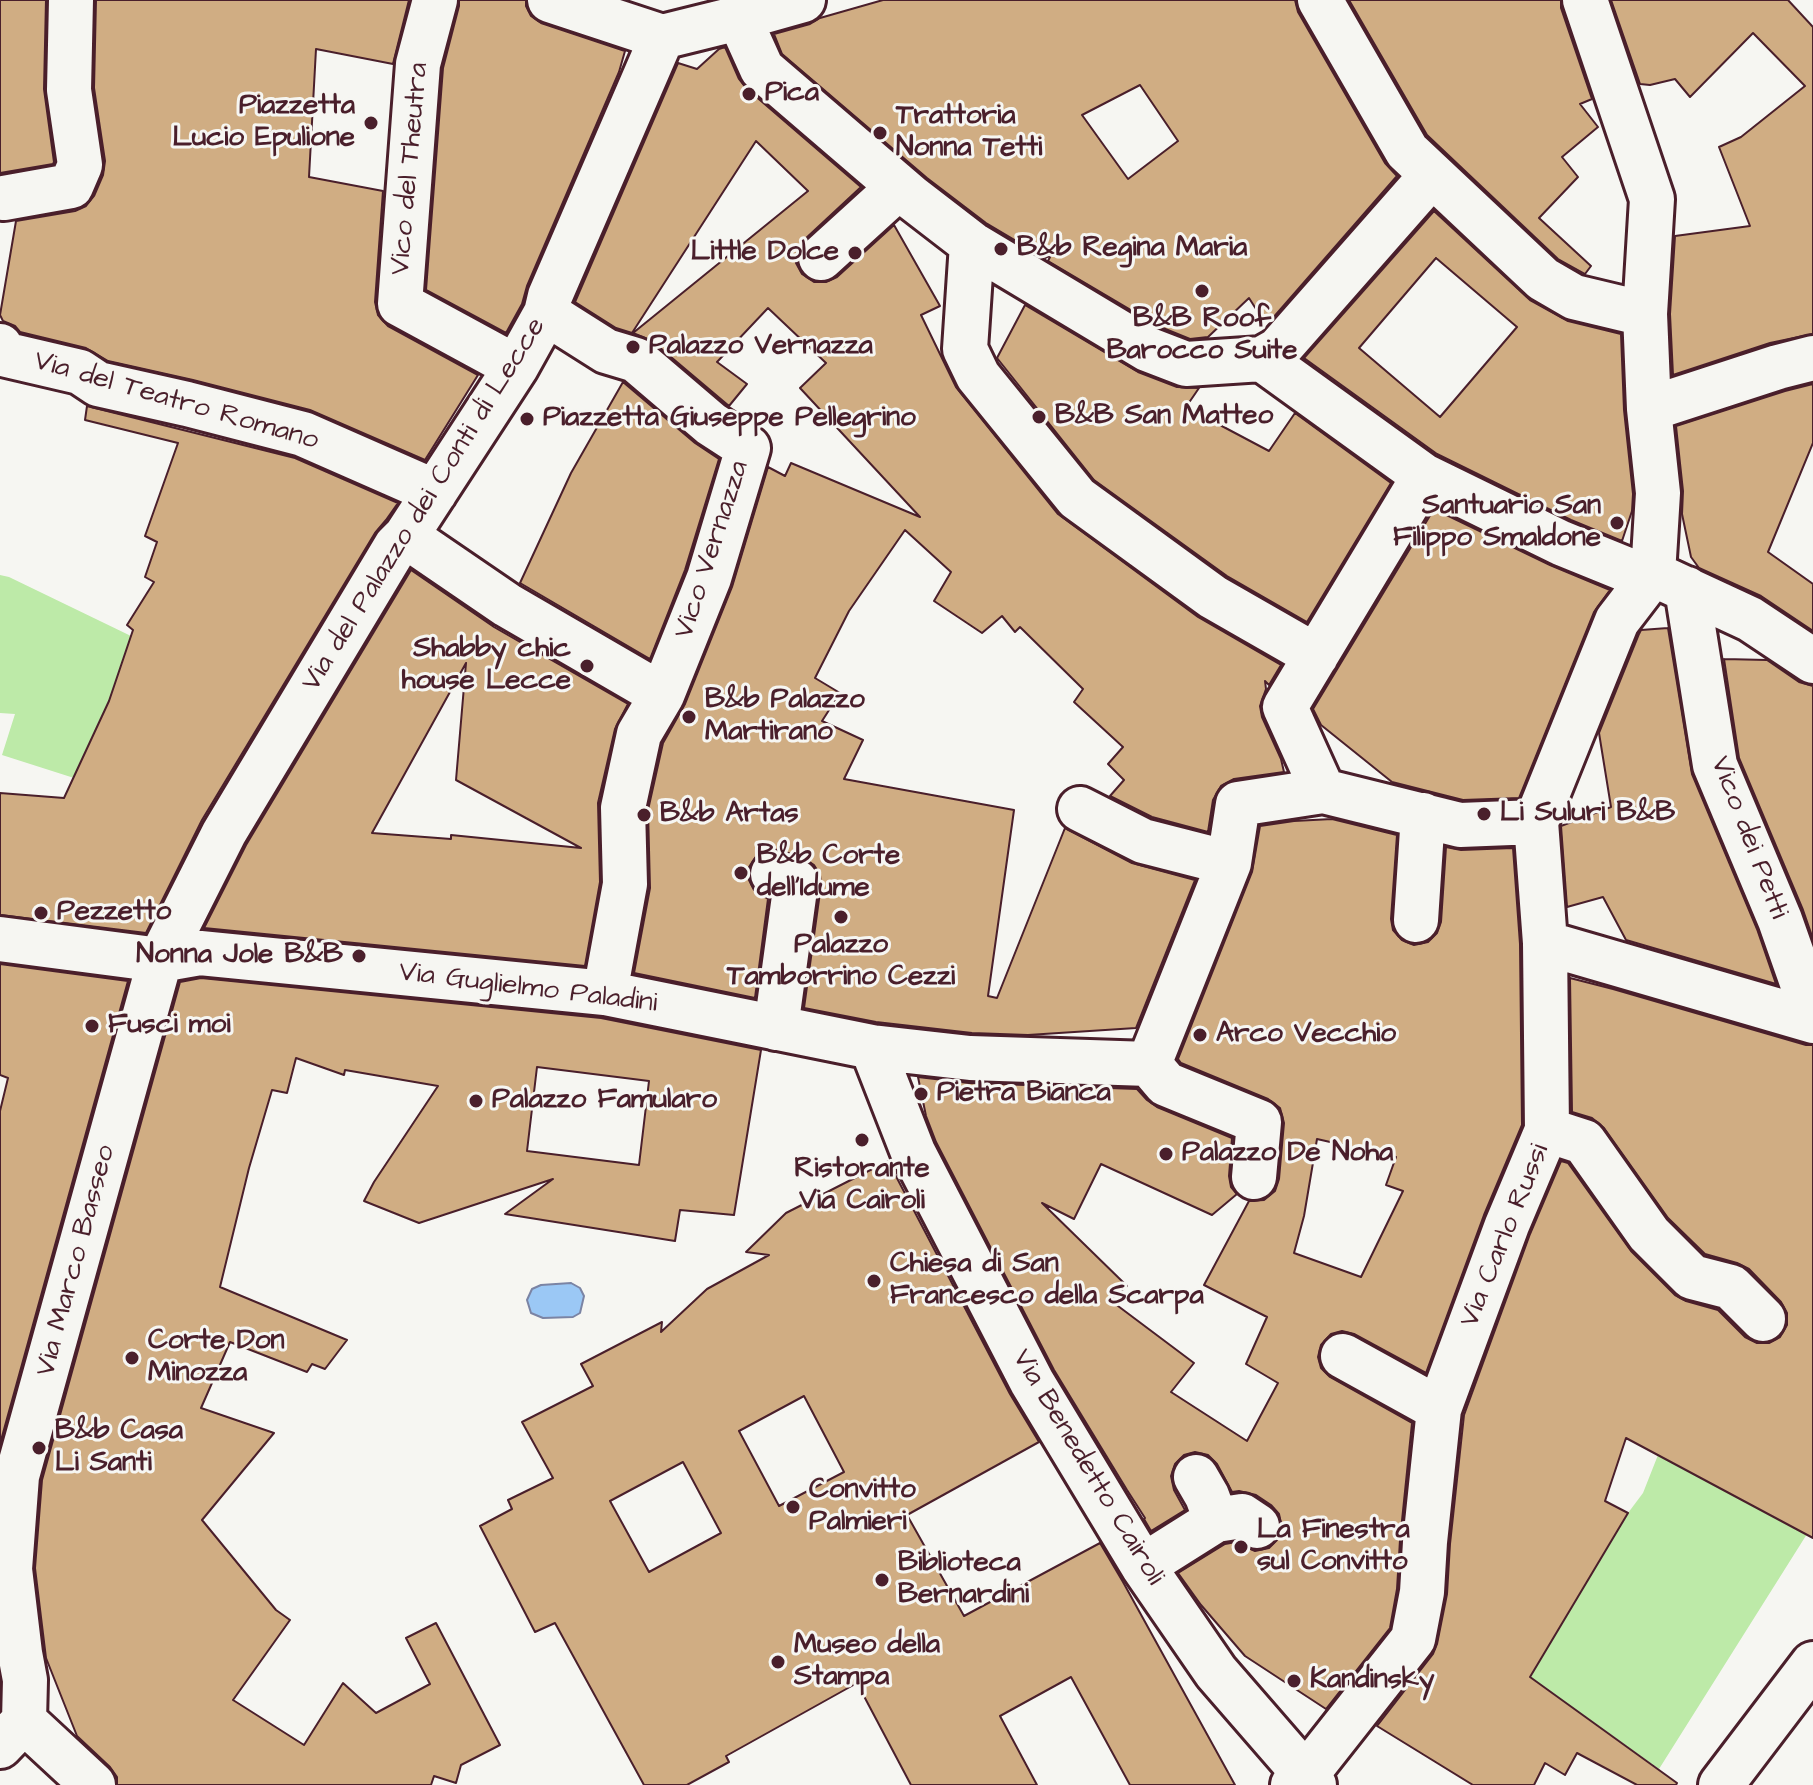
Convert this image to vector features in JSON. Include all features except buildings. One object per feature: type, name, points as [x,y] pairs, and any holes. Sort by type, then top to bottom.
[{"type":"street","points":[[1,209],[71,186],[80,165],[69,90],[71,0]]},
{"type":"street","name":"Vico del Theutra","points":[[435,0],[418,64],[400,304],[516,367]]},
{"type":"street","points":[[550,0],[662,37],[803,0]]},
{"type":"street","points":[[1320,0],[1407,151],[1543,279],[1574,297],[1645,314]]},
{"type":"street","name":"Vico dei Petti","points":[[1585,0],[1652,199],[1645,314],[1649,409],[1658,493],[1657,578],[1699,659],[1715,765],[1780,920],[1813,1014]]},
{"type":"street","points":[[739,18],[762,69],[899,187],[972,244],[1147,349],[1186,364],[1262,359],[1278,350],[1432,175]]},
{"type":"street","name":"Via del Palazzo dei Conti di Lecce","points":[[160,960],[224,833],[396,546],[406,536],[516,367],[546,313],[550,296],[662,37]]},
{"type":"street","points":[[821,258],[899,187]]},
{"type":"street","points":[[972,244],[965,349],[978,376],[1077,498],[1213,597],[1316,656]]},
{"type":"street","name":"Vico Vernazza","points":[[546,313],[606,351],[636,360],[711,424],[748,448],[709,578],[662,695]]},
{"type":"street","name":"Via del Teatro Romano","points":[[2,350],[80,372],[98,384],[303,434],[435,492]]},
{"type":"street","points":[[1649,409],[1813,358]]},
{"type":"street","points":[[1262,359],[1424,476],[1561,543],[1657,578],[1750,619],[1799,652]]},
{"type":"street","points":[[1323,791],[1285,707],[1424,476]]},
{"type":"street","points":[[406,536],[507,605],[662,695],[639,734],[623,808],[625,884],[605,993]]},
{"type":"street","name":"Via Carlo Russi","points":[[1304,1782],[1413,1639],[1422,1592],[1439,1409],[1507,1225],[1547,1130],[1545,943],[1536,822],[1617,621],[1657,578]]},
{"type":"street","points":[[1254,1177],[1259,1122],[1166,1084],[1149,1064],[1229,863],[1238,804],[1323,791],[1460,825],[1536,822]]},
{"type":"street","points":[[1080,809],[1143,841],[1229,863]]},
{"type":"street","points":[[1416,920],[1423,815]]},
{"type":"street","points":[[773,874],[796,882],[776,1028]]},
{"type":"street","name":"Via Guglielmo Paladini","points":[[0,939],[160,960],[200,953],[605,993],[872,1047],[970,1058],[1149,1064]]},
{"type":"street","points":[[1545,943],[1813,1021]]},
{"type":"street","name":"Via Marco Basseo","points":[[12,1706],[20,1653],[10,1569],[9,1474],[160,960]]},
{"type":"street","name":"Via Benedetto Cairoli","points":[[872,1047],[913,1152],[1032,1382],[1143,1566],[1216,1672],[1304,1782]]},
{"type":"street","points":[[1547,1130],[1584,1142],[1649,1234],[1692,1277],[1731,1287],[1763,1319]]},
{"type":"street","points":[[1343,1356],[1439,1409]]},
{"type":"street","points":[[1143,1566],[1236,1523],[1207,1496],[1196,1477]]},
{"type":"street","points":[[1721,1785],[1813,1664]]},
{"type":"street","points":[[12,1706],[93,1785]]},
{"type":"green space","points":[[0,575],[131,636],[109,701],[74,778],[2,755],[15,714],[0,713]]},
{"type":"green space","points":[[1658,1455],[1807,1534],[1659,1769],[1530,1677],[1643,1493]]},
{"type":"water","points":[[571,1283],[580,1288],[584,1296],[580,1313],[573,1317],[543,1318],[531,1313],[527,1300],[532,1289],[541,1285]]},
{"type":"place","name":"Pica","points":[[749,94]]},
{"type":"place","name":"Piazzetta Lucio Epulione","points":[[371,123]]},
{"type":"place","name":"Trattoria Nonna Tetti","points":[[880,133]]},
{"type":"place","name":"B&b Regina Maria","points":[[1001,249]]},
{"type":"place","name":"Little Dolce","points":[[855,253]]},
{"type":"place","name":"B&B Roof Barocco Suite","points":[[1202,291]]},
{"type":"place","name":"Palazzo Vernazza","points":[[633,347]]},
{"type":"place","name":"B&B San Matteo","points":[[1039,417]]},
{"type":"place","name":"Piazzetta Giuseppe Pellegrino","points":[[527,419]]},
{"type":"place","name":"Santuario San Filippo Smaldone","points":[[1617,523]]},
{"type":"place","name":"Shabby chic house Lecce","points":[[587,666]]},
{"type":"place","name":"B&b Palazzo Martirano","points":[[689,717]]},
{"type":"place","name":"Li Suluri B&B","points":[[1484,814]]},
{"type":"place","name":"B&b Artas","points":[[644,815]]},
{"type":"place","name":"B&b Corte dell'Idume","points":[[741,873]]},
{"type":"place","name":"Pezzetto","points":[[41,913]]},
{"type":"place","name":"Palazzo Tamborrino Cezzi","points":[[841,917]]},
{"type":"place","name":"Nonna Jole B&B","points":[[359,956]]},
{"type":"place","name":"Fusci moi","points":[[92,1026]]},
{"type":"place","name":"Arco Vecchio","points":[[1200,1035]]},
{"type":"place","name":"Pietra Bianca","points":[[921,1094]]},
{"type":"place","name":"Palazzo Famularo","points":[[476,1101]]},
{"type":"place","name":"Ristorante Via Cairoli","points":[[862,1140]]},
{"type":"place","name":"Palazzo De Noha","points":[[1166,1154]]},
{"type":"place","name":"Chiesa di San Francesco della Scarpa","points":[[874,1281]]},
{"type":"place","name":"Corte Don Minozza","points":[[132,1358]]},
{"type":"place","name":"B&b Casa Li Santi","points":[[39,1448]]},
{"type":"place","name":"Convitto Palmieri","points":[[793,1507]]},
{"type":"place","name":"La Finestra sul Convitto","points":[[1241,1547]]},
{"type":"place","name":"Biblioteca Bernardini","points":[[882,1580]]},
{"type":"place","name":"Museo della Stampa","points":[[778,1662]]},
{"type":"place","name":"Kandinsky","points":[[1294,1681]]}]
